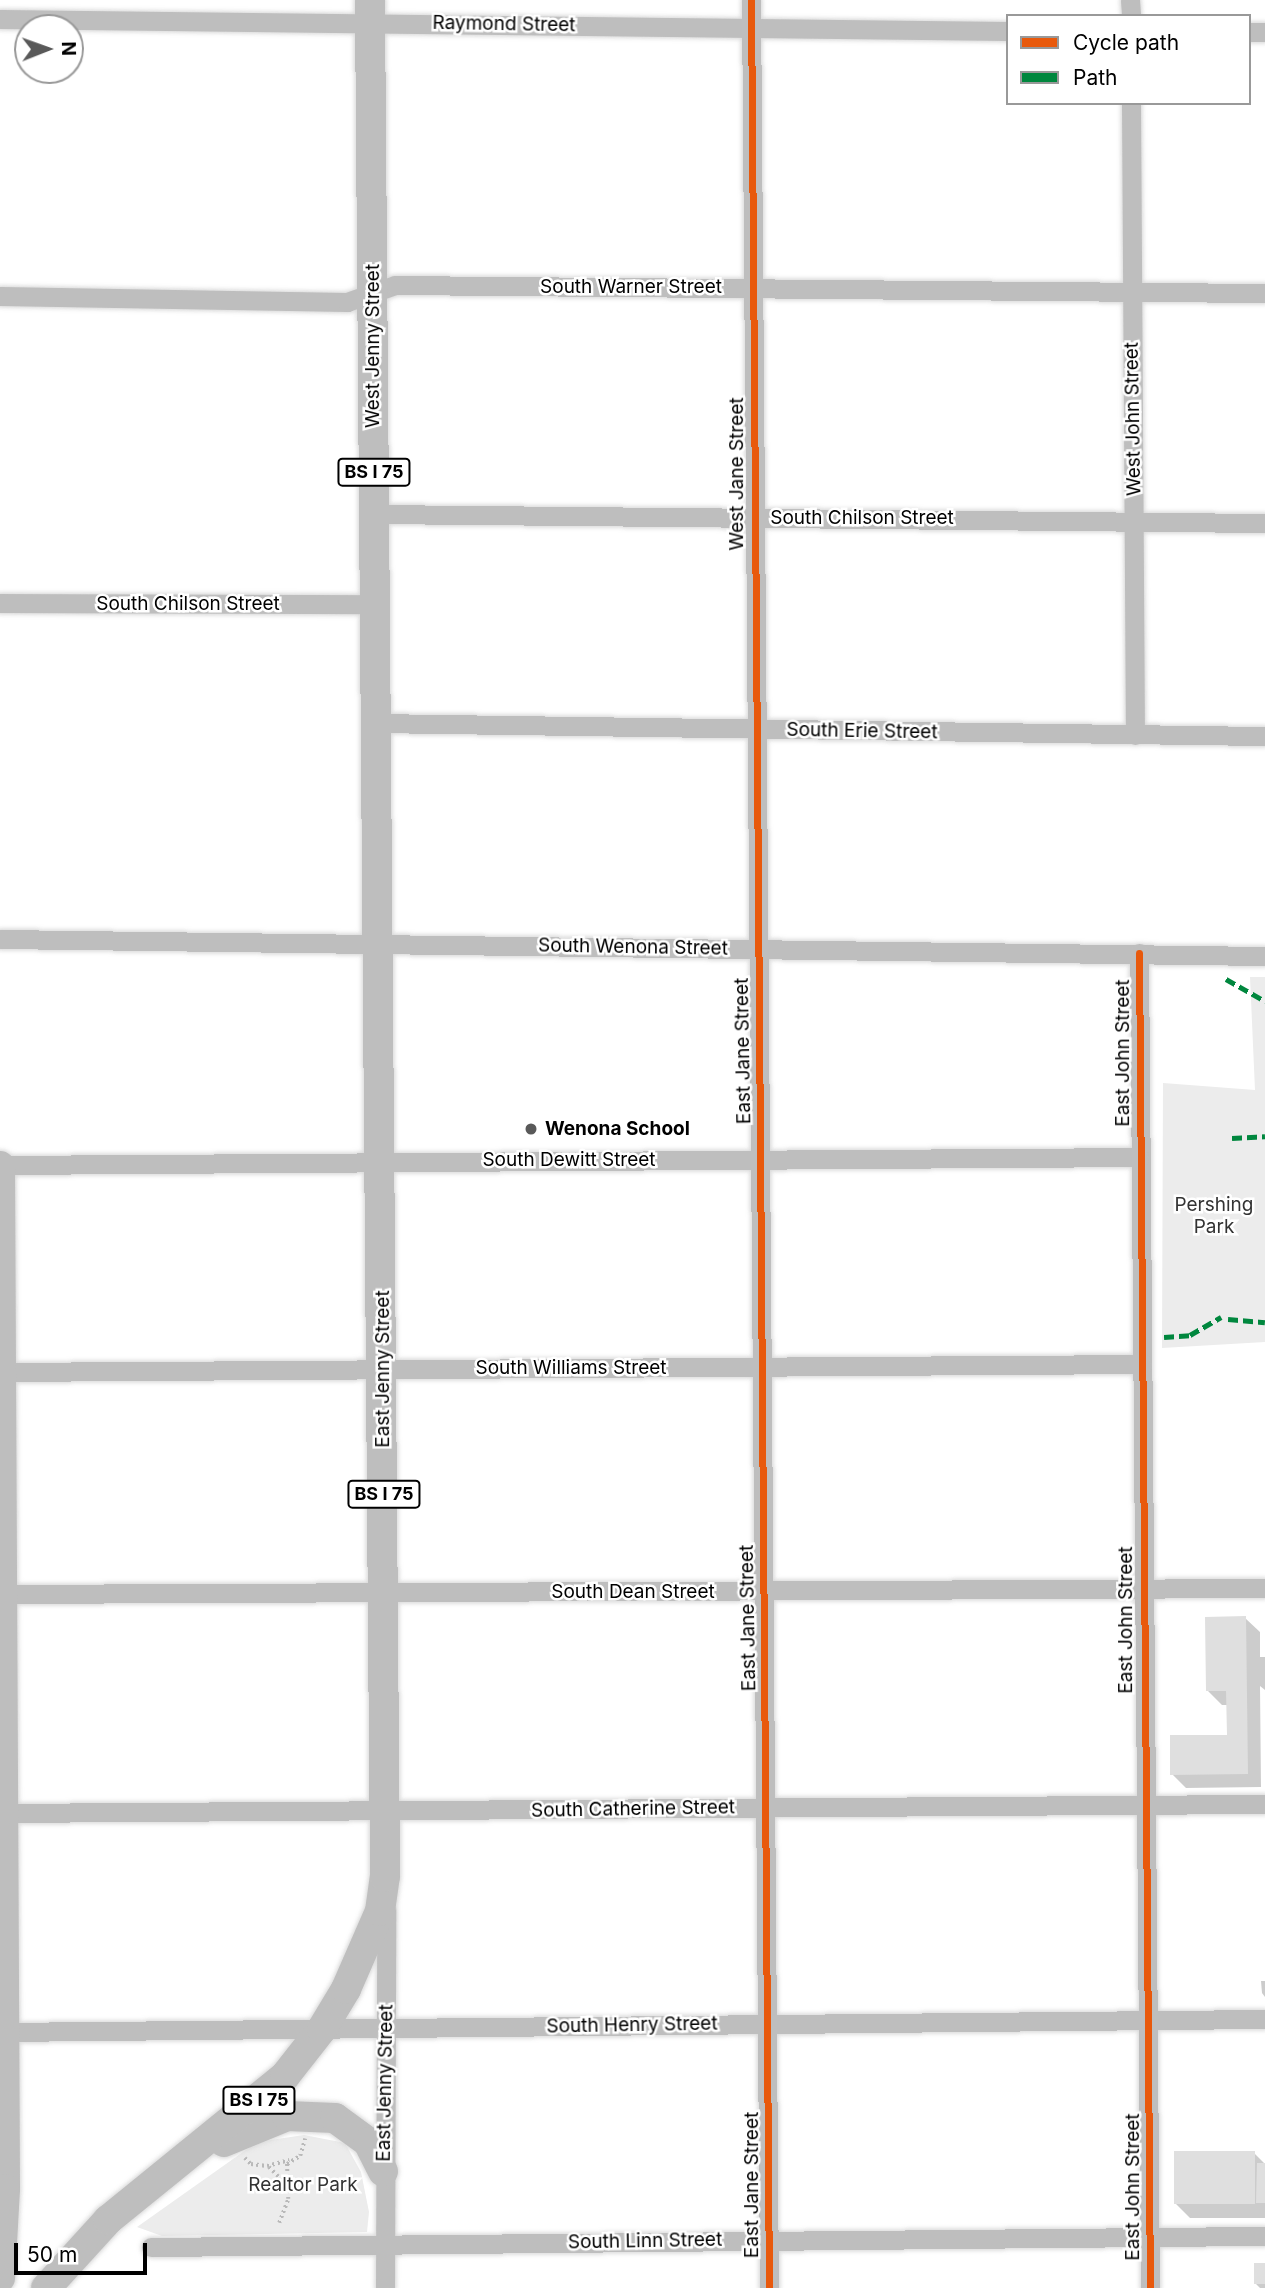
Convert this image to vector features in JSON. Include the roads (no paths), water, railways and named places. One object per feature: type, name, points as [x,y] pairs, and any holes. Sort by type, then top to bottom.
[{"type":"highway","name":"West Jenny Street","points":[[370,11],[374,723],[379,944]]},
{"type":"highway","name":"East Jenny Street","points":[[322,2029],[346,1989],[380,1911],[385,1877],[388,1811],[379,944]]},
{"type":"highway","points":[[0,1165],[2,2032],[5,2189],[0,2278]]},
{"type":"highway","name":"BS I 75","points":[[47,2288],[108,2220],[285,2076],[322,2029]]},
{"type":"highway","points":[[185,2159],[268,2123],[303,2114],[335,2118],[352,2129],[368,2142],[383,2171]]},
{"type":"street","name":"West Jane Street","points":[[751,0],[757,948]]},
{"type":"street","name":"Raymond Street","points":[[0,19],[370,11],[751,27],[1006,31]]},
{"type":"street","name":"West John Street","points":[[1131,105],[1135,735]]},
{"type":"street","name":"South Warner Street","points":[[0,296],[348,302],[395,285],[1265,293]]},
{"type":"street","name":"South Chilson Street","points":[[374,514],[1265,523]]},
{"type":"street","name":"South Chilson Street","points":[[0,603],[375,604]]},
{"type":"street","name":"South Erie Street","points":[[374,723],[1265,736]]},
{"type":"street","name":"South Wenona Street","points":[[0,939],[1265,956]]},
{"type":"street","name":"East Jane Street","points":[[757,948],[761,1159],[769,2288]]},
{"type":"street","name":"East John Street","points":[[1139,953],[1141,1589],[1150,2288]]},
{"type":"street","name":"South Dewitt Street","points":[[0,1165],[1139,1157]]},
{"type":"street","name":"South Williams Street","points":[[1,1372],[1142,1364]]},
{"type":"street","name":"South Dean Street","points":[[1,1594],[1265,1587]]},
{"type":"street","name":"South Catherine Street","points":[[2,1813],[1265,1804]]},
{"type":"street","name":"East Jenny Street","points":[[385,1877],[385,2288]]},
{"type":"street","name":"South Henry Street","points":[[2,2032],[1265,2019]]},
{"type":"street","name":"South Linn Street","points":[[151,2247],[1265,2236]]},
{"type":"place","name":"Wenona School","points":[[531,1129]]},
{"type":"park label","name":"Pershing Park","points":[[1214,1216]]},
{"type":"park label","name":"Realtor Park","points":[[303,2185]]}]
